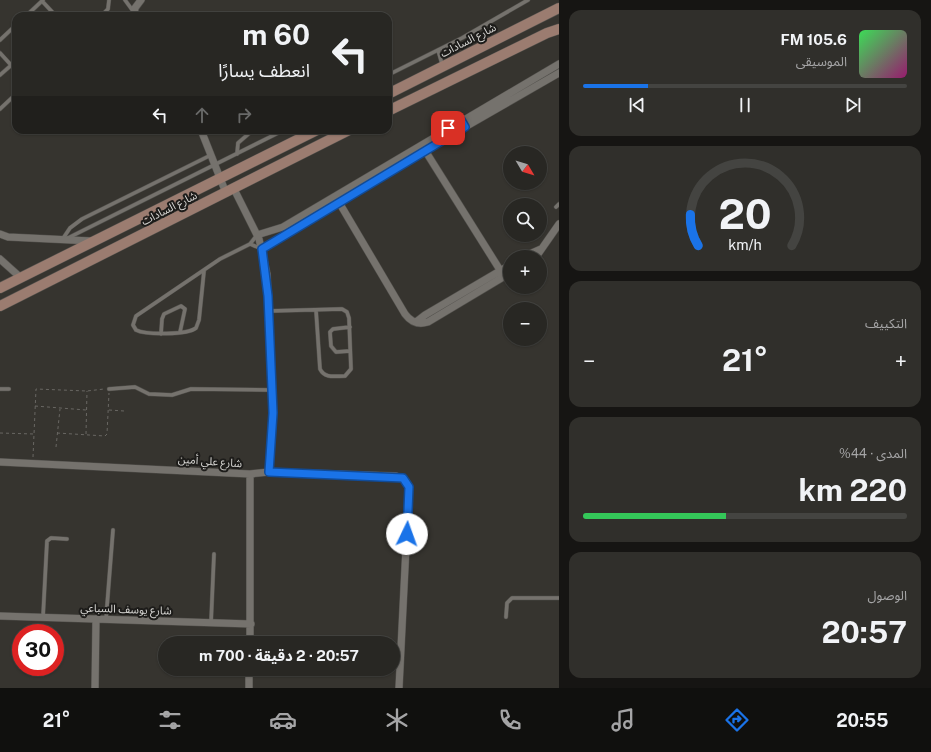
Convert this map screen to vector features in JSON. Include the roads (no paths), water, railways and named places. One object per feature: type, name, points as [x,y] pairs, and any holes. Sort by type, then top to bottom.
[{"type":"main road","name":"شارع السادات","points":[[392,92],[559,8]]},
{"type":"main road","points":[[392,109],[547,33],[559,29]]},
{"type":"main road","name":"شارع السادات","points":[[0,288],[243,168],[301,134]]},
{"type":"main road","name":"شارع السادات","points":[[0,306],[341,134]]},
{"type":"main road","points":[[243,168],[249,181]]},
{"type":"street","points":[[135,12],[141,0]]},
{"type":"street","points":[[262,249],[426,152],[463,124],[559,64]]},
{"type":"street","points":[[257,235],[283,227],[370,175],[559,73]]},
{"type":"street","points":[[203,134],[216,164],[220,179],[230,191],[257,235],[262,249],[267,274],[273,413],[269,472]]},
{"type":"street","points":[[426,152],[500,270]]},
{"type":"street","points":[[370,175],[374,182]]},
{"type":"street","points":[[340,204],[405,314],[416,322],[428,322],[503,277]]},
{"type":"street","points":[[539,250],[543,248],[559,224]]},
{"type":"street","points":[[0,234],[8,237],[94,242]]},
{"type":"street","points":[[0,259],[20,277]]},
{"type":"street","points":[[416,322],[425,314],[503,268]]},
{"type":"street","name":"شارع علي أمين","points":[[0,462],[250,474],[250,636]]},
{"type":"street","points":[[250,474],[269,472],[396,476],[403,478],[408,484],[399,688]]},
{"type":"street","name":"شارع يوسف السباعي","points":[[0,616],[251,624]]},
{"type":"street","points":[[95,688],[96,619]]},
{"type":"street","points":[[249,676],[249,688]]},
{"type":"lane","points":[[30,12],[42,0],[52,12]]},
{"type":"lane","points":[[105,12],[108,9],[109,0]]},
{"type":"lane","points":[[125,0],[133,12]]},
{"type":"lane","points":[[392,72],[494,21],[528,0]]},
{"type":"lane","points":[[0,40],[12,29]]},
{"type":"lane","points":[[438,50],[443,66]]},
{"type":"lane","points":[[0,54],[11,65],[0,75]]},
{"type":"lane","points":[[0,109],[12,98]]},
{"type":"lane","points":[[237,154],[238,143],[248,134]]},
{"type":"lane","points":[[62,241],[276,134]]},
{"type":"lane","points":[[62,241],[70,228],[82,219],[212,155]]},
{"type":"lane","points":[[204,270],[198,324],[193,330],[161,334],[138,331],[133,325],[134,318],[204,270],[235,250],[250,244],[257,235]]},
{"type":"lane","points":[[250,244],[262,249]]},
{"type":"lane","points":[[161,334],[162,319],[164,314],[181,306],[185,310],[180,332]]},
{"type":"lane","points":[[269,311],[342,309],[345,310],[349,315],[350,327],[351,369],[348,375],[328,376],[323,374],[320,369],[316,310]]},
{"type":"lane","points":[[350,327],[333,328],[330,332],[331,346],[336,352],[350,351]]},
{"type":"lane","points":[[109,389],[132,386],[149,394],[172,396],[191,389],[272,390]]},
{"type":"lane","points":[[0,389],[9,389]]},
{"type":"lane","points":[[106,619],[113,530]]},
{"type":"lane","points":[[43,617],[47,541],[51,538],[67,539]]},
{"type":"lane","points":[[211,622],[214,554]]},
{"type":"lane","points":[[506,617],[506,603],[512,598],[559,598]]}]
